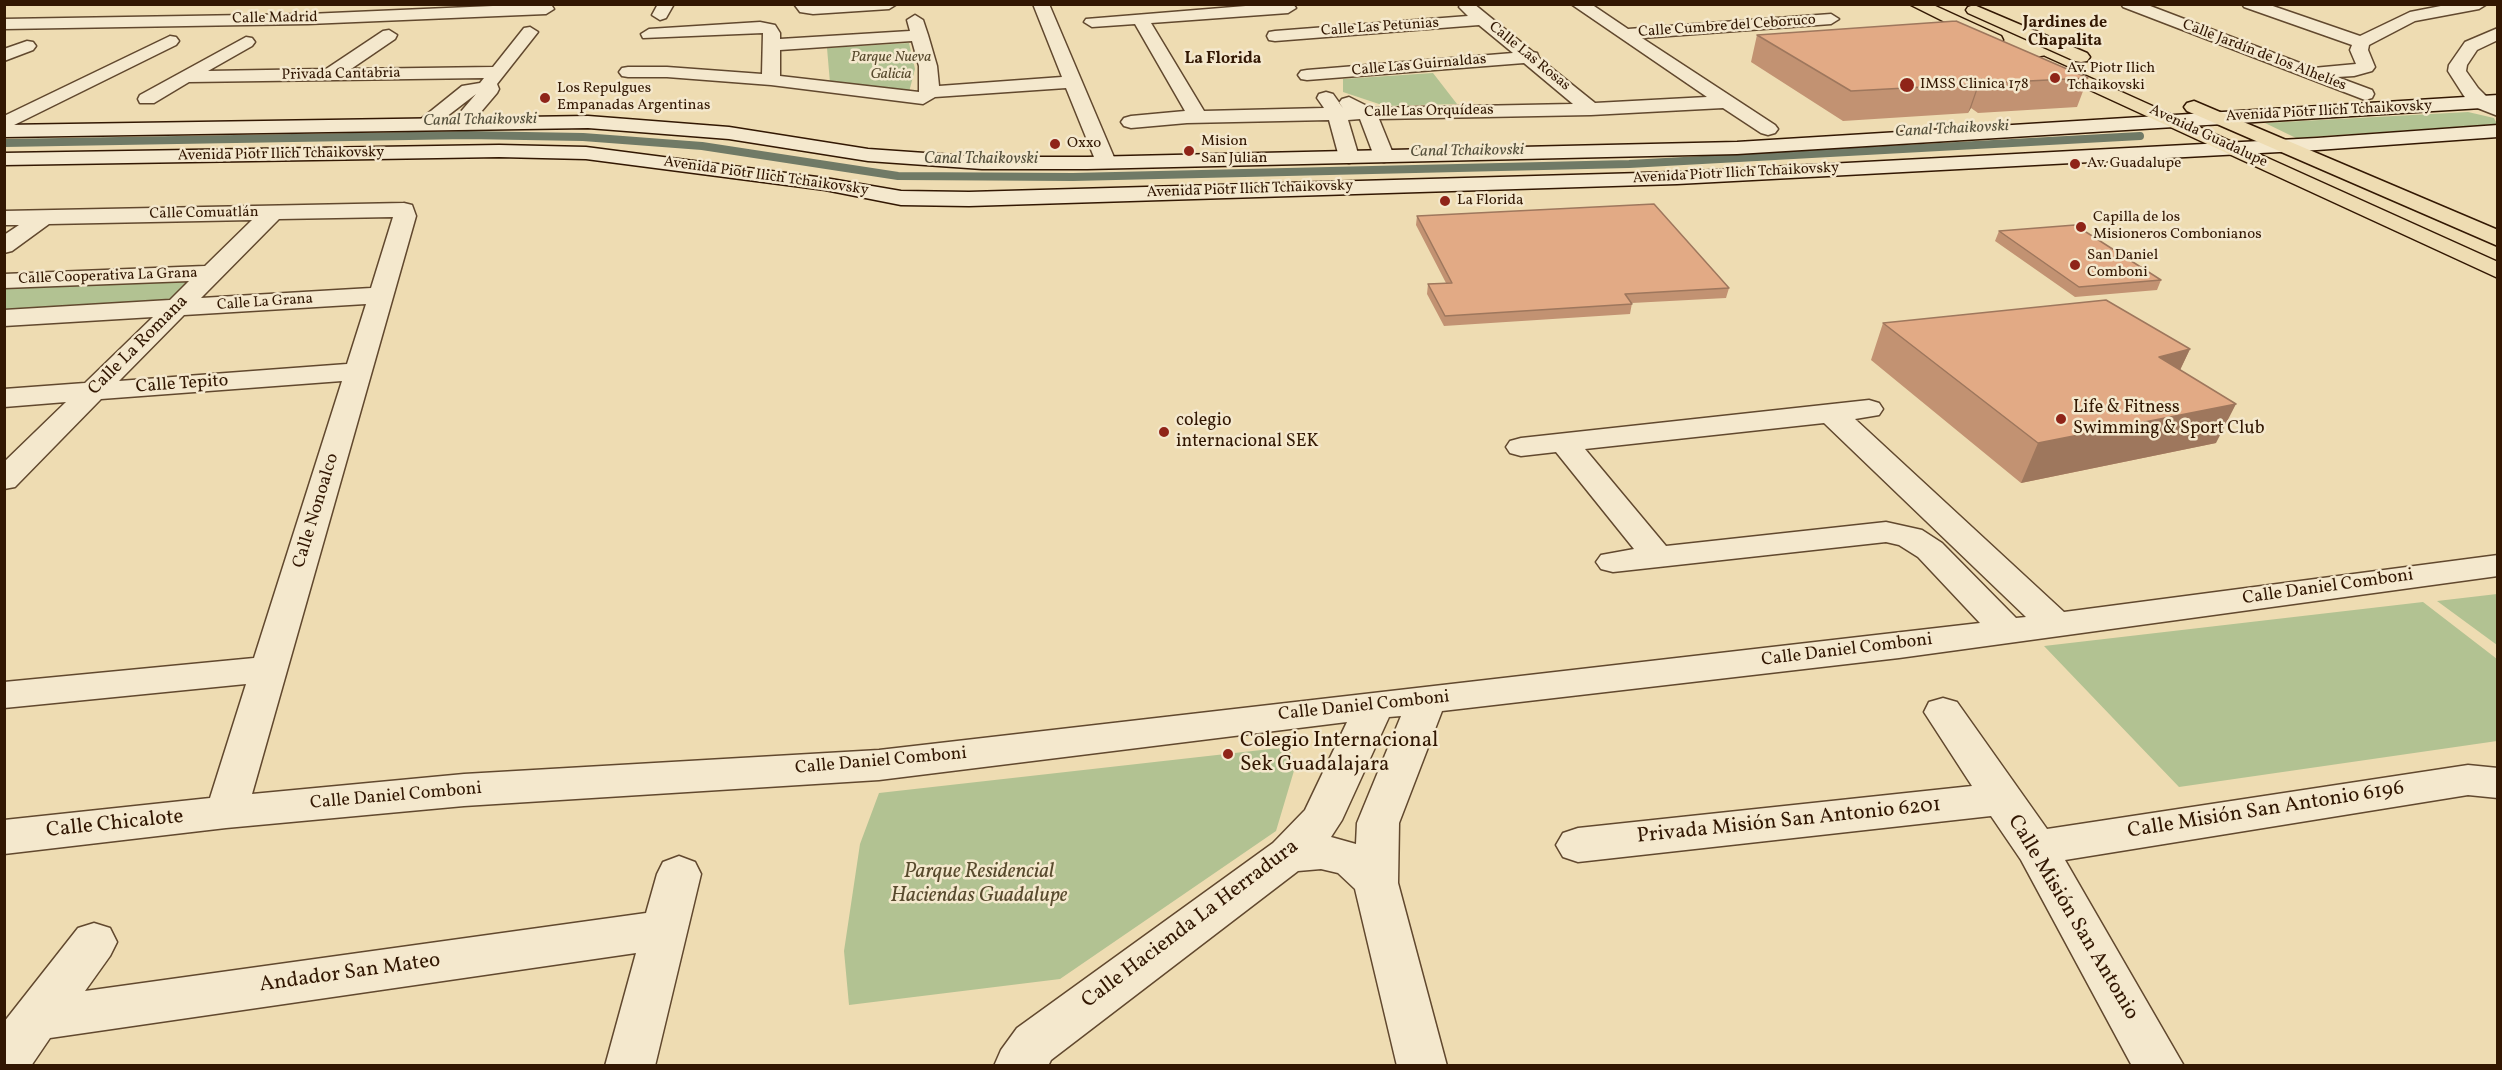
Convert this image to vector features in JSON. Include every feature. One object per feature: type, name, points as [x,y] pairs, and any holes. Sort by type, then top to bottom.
[{"type":"main road","name":"Avenida Guadalupe","points":[[1917,4],[2019,51],[2176,110],[2227,146],[2498,272]]},
{"type":"main road","points":[[1962,4],[2102,66]]},
{"type":"main road","name":"Avenida Guadalupe","points":[[2225,120],[2498,239]]},
{"type":"street","points":[[54,23],[96,4]]},
{"type":"street","points":[[308,19],[331,4]]},
{"type":"street","points":[[802,4],[806,9],[889,4]]},
{"type":"street","points":[[1041,4],[1106,162]]},
{"type":"street","points":[[1579,4],[1768,129]]},
{"type":"street","points":[[1802,4],[1849,29]]},
{"type":"street","name":"Calle Jardín de los Alhelíes","points":[[2129,4],[2365,94]]},
{"type":"street","points":[[2250,4],[2361,42],[2410,17],[2479,4]]},
{"type":"street","name":"Calle Las Rosas","points":[[1466,6],[1531,57],[1591,109]]},
{"type":"street","points":[[462,122],[490,89],[493,78],[547,7]]},
{"type":"street","name":"Calle Madrid","points":[[4,24],[308,19],[547,7]]},
{"type":"street","points":[[1092,22],[1288,8]]},
{"type":"street","points":[[2392,9],[2410,17]]},
{"type":"street","points":[[1254,10],[1337,114],[1349,157]]},
{"type":"street","points":[[1700,10],[1728,27]]},
{"type":"street","points":[[1140,18],[1198,117]]},
{"type":"street","points":[[771,80],[772,33],[769,29],[658,19],[624,80],[667,72],[926,95],[995,106]]},
{"type":"street","name":"Calle Cumbre del Ceboruco","points":[[1624,34],[1830,19]]},
{"type":"street","name":"Calle Las Petunias","points":[[1275,36],[1484,20]]},
{"type":"street","points":[[772,45],[918,28],[928,66],[926,95]]},
{"type":"street","points":[[2492,105],[2462,79],[2457,71],[2470,45],[2498,33]]},
{"type":"street","points":[[330,75],[389,35]]},
{"type":"street","points":[[4,124],[170,41]]},
{"type":"street","points":[[147,99],[246,42]]},
{"type":"street","points":[[2306,72],[2333,72],[2366,67],[2359,50],[2361,42]]},
{"type":"street","points":[[4,56],[27,46]]},
{"type":"street","name":"Calle Las Guirnaldas","points":[[1307,75],[1531,57]]},
{"type":"street","name":"Privada Cantabria","points":[[186,77],[330,75],[493,78]]},
{"type":"street","points":[[426,123],[469,90],[493,78]]},
{"type":"street","points":[[926,95],[1074,82]]},
{"type":"street","points":[[1322,94],[1350,103],[1367,113],[1384,156]]},
{"type":"street","name":"Calle Las Orquídeas","points":[[1131,122],[1198,117],[1591,109],[1727,102]]},
{"type":"street","name":"Avenida Piotr Ilich Tchaikovsky","points":[[4,159],[499,152],[586,153],[825,184],[901,198],[969,199],[1544,166],[2176,110],[2225,120],[2298,114],[2492,105]]},
{"type":"street","points":[[1059,107],[1083,106]]},
{"type":"street","points":[[2225,120],[2211,131],[2227,146]]},
{"type":"street","name":"Avenida Piotr Ilich Tchaikovsky","points":[[4,131],[534,121],[629,124],[729,133],[868,155],[982,163],[1384,156],[1689,177],[2498,131]]},
{"type":"street","name":"Calle Comuatlán","points":[[4,218],[404,210]]},
{"type":"street","name":"Calle Nonoalco","points":[[226,812],[405,216],[404,210]]},
{"type":"street","name":"Calle La Romana","points":[[4,480],[273,212]]},
{"type":"street","points":[[4,246],[44,217]]},
{"type":"street","name":"Calle Cooperativa La Grana","points":[[4,281],[211,273]]},
{"type":"street","name":"Calle La Grana","points":[[4,318],[381,295]]},
{"type":"street","name":"Calle Tepito","points":[[4,398],[359,371]]},
{"type":"street","points":[[1521,447],[1869,409]]},
{"type":"street","points":[[1831,413],[2055,624]]},
{"type":"street","points":[[1564,443],[1657,556]]},
{"type":"street","points":[[1613,562],[1886,532],[1910,537],[1930,550],[2007,630]]},
{"type":"street","name":"Calle Daniel Comboni","points":[[226,812],[464,790],[879,765],[1375,705],[1899,646],[2498,566]]},
{"type":"street","points":[[4,695],[269,669]]},
{"type":"street","points":[[1422,1065],[1376,883],[1378,823],[1427,700]]},
{"type":"street","name":"Calle Hacienda La Herradura","points":[[1019,1065],[1034,1044],[1288,855],[1321,820],[1375,705]]},
{"type":"street","name":"Calle Misión San Antonio","points":[[1943,712],[2000,799],[2036,848],[2159,1065]]},
{"type":"street","name":"Calle Misión San Antonio 6196","points":[[2036,848],[2468,780],[2498,783]]},
{"type":"street","name":"Privada Misión San Antonio 6201","points":[[1578,845],[2000,799]]},
{"type":"street","name":"Calle Chicalote","points":[[4,837],[226,812]]},
{"type":"street","points":[[1288,855],[1305,852],[1338,855],[1353,861],[1376,883]]},
{"type":"street","points":[[630,1065],[679,874]]},
{"type":"street","name":"Andador San Mateo","points":[[36,1018],[664,930]]},
{"type":"street","points":[[4,1062],[94,942]]},
{"type":"green space","name":"Parque Nueva Galicia","points":[[909,43],[915,69],[909,92],[830,83],[827,48]]},
{"type":"green space","points":[[1433,73],[1457,104],[1385,106],[1343,92],[1343,79]]},
{"type":"green space","points":[[2468,112],[2494,118],[2497,124],[2296,138],[2265,123]]},
{"type":"green space","points":[[198,276],[167,305],[5,313],[5,285]]},
{"type":"green space","points":[[2497,594],[2497,645],[2437,601]]},
{"type":"green space","points":[[2423,602],[2497,659],[2497,741],[2179,787],[2044,646]]},
{"type":"green space","name":"Parque Residencial Haciendas Guadalupe","points":[[1288,747],[1296,764],[1276,831],[1060,979],[849,1005],[844,951],[860,844],[879,793]]},
{"type":"building","points":[[1956,21],[2088,78],[1988,83],[1981,79],[1978,84],[1851,91],[1757,35]]},
{"type":"building","points":[[1654,204],[1729,288],[1625,294],[1632,304],[1445,316],[1428,284],[1452,283],[1417,216]]},
{"type":"building","name":"San Daniel Comboni","points":[[2075,225],[2161,280],[2079,287],[1999,231]]},
{"type":"building","points":[[2106,300],[2190,349],[2159,357],[2236,404],[2038,443],[1883,323]]},
{"type":"waterway","name":"Canal Tchaikovski","points":[[4,143],[467,135],[583,137],[702,146],[898,176],[1073,177],[1629,164],[2140,136]]},
{"type":"place","name":"Av. Piotr Ilich Tchaikovski","points":[[2055,78]]},
{"type":"place","name":"IMSS Clinica 178","points":[[1907,85]]},
{"type":"place","name":"Los Repulgues Empanadas Argentinas","points":[[545,98]]},
{"type":"place","name":"Oxxo","points":[[1055,144]]},
{"type":"place","name":"Mision San Julian","points":[[1189,151]]},
{"type":"place","name":"Av. Guadalupe","points":[[2075,164]]},
{"type":"place","name":"La Florida","points":[[1445,201]]},
{"type":"place","name":"Capilla de los Misioneros Combonianos","points":[[2081,227]]},
{"type":"place","name":"San Daniel Comboni","points":[[2075,265]]},
{"type":"place","name":"Life & Fitness Swimming & Sport Club","points":[[2061,419]]},
{"type":"place","name":"colegio internacional SEK","points":[[1164,432]]},
{"type":"place","name":"Colegio Internacional Sek Guadalajara","points":[[1228,754]]},
{"type":"district","name":"Jardines de Chapalita","points":[[2065,33]]},
{"type":"district","name":"La Florida","points":[[1223,60]]}]
